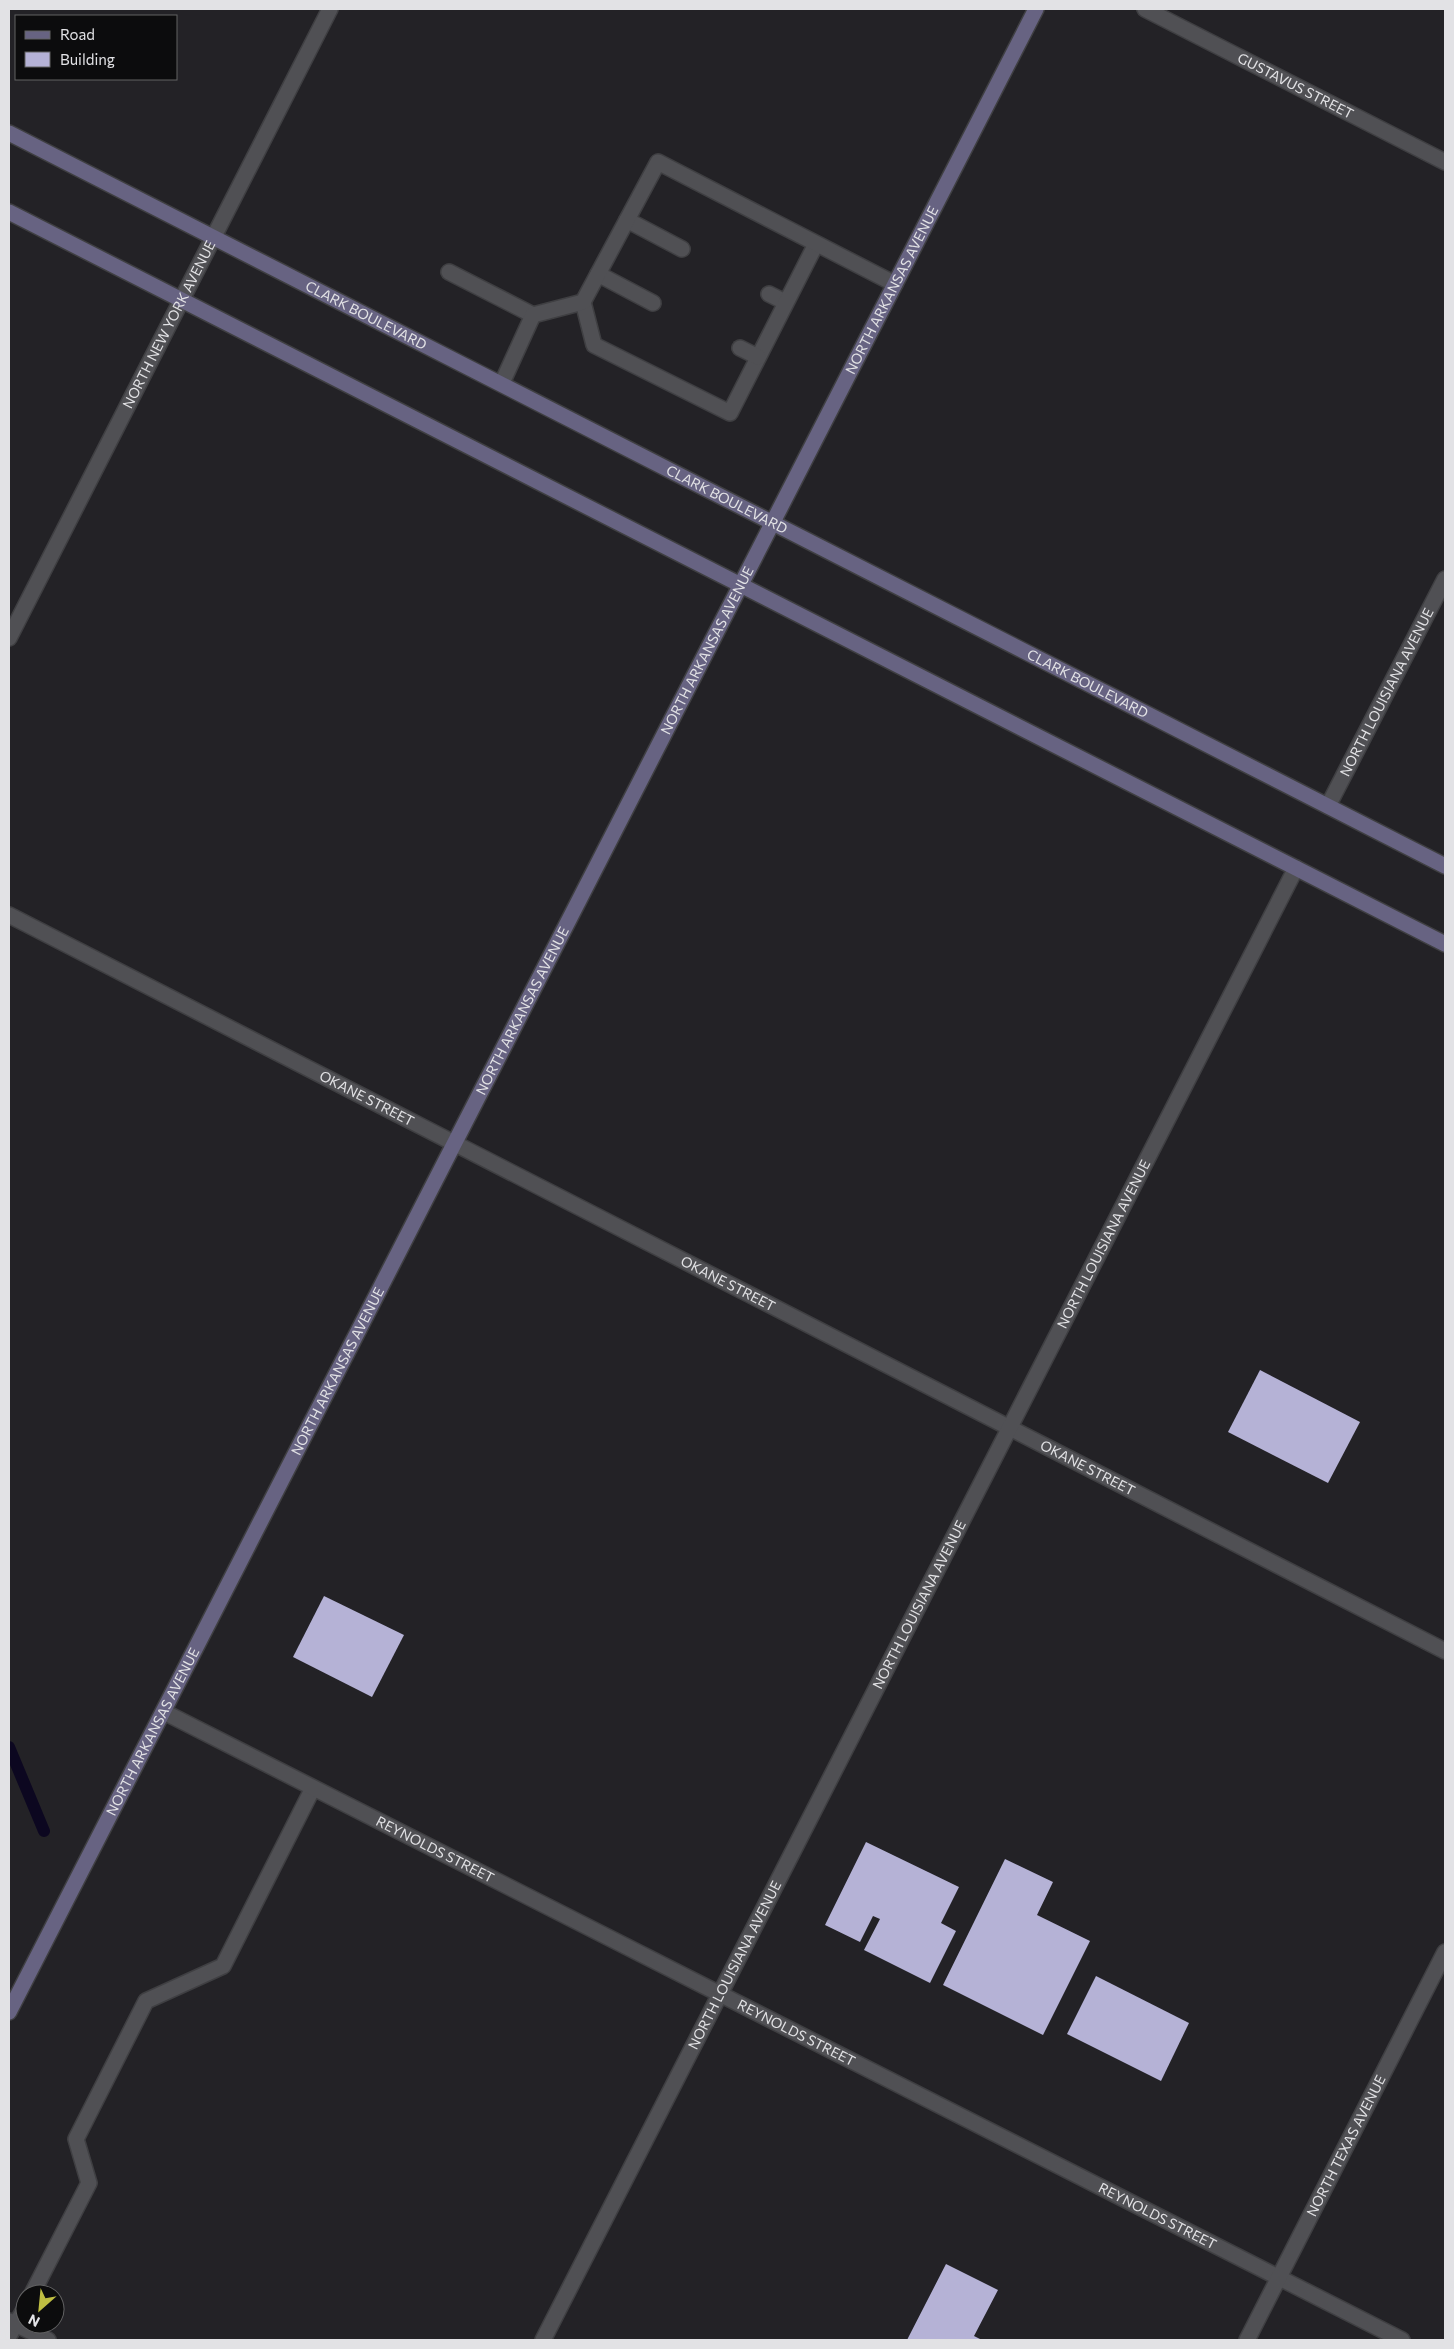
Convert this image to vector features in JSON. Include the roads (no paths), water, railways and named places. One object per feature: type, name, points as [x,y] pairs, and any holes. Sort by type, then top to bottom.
[{"type":"main road","name":"NORTH ARKANSAS AVENUE","points":[[9,2012],[1036,9]]},
{"type":"main road","name":"CLARK BOULEVARD","points":[[9,132],[1445,866]]},
{"type":"main road","points":[[9,212],[1445,944]]},
{"type":"street","name":"NORTH NEW YORK AVENUE","points":[[9,638],[330,9]]},
{"type":"street","name":"GUSTAVUS STREET","points":[[1145,9],[1445,162]]},
{"type":"street","points":[[816,244],[730,413],[594,345],[583,302],[658,162],[895,284]]},
{"type":"street","points":[[627,220],[682,249]]},
{"type":"street","points":[[449,272],[533,315],[583,302]]},
{"type":"street","points":[[598,274],[653,303]]},
{"type":"street","points":[[769,294],[785,302]]},
{"type":"street","points":[[502,383],[533,315]]},
{"type":"street","points":[[740,348],[758,357]]},
{"type":"street","name":"NORTH LOUISIANA AVENUE","points":[[1328,806],[1445,579]]},
{"type":"street","name":"NORTH LOUISIANA AVENUE","points":[[543,2340],[1296,868]]},
{"type":"street","name":"OKANE STREET","points":[[9,915],[1445,1651]]},
{"type":"street","name":"REYNOLDS STREET","points":[[164,1712],[1402,2340]]},
{"type":"street","points":[[37,2284],[89,2183],[76,2139],[146,2001],[223,1966],[313,1788]]},
{"type":"street","name":"NORTH TEXAS AVENUE","points":[[1246,2340],[1445,1952]]},
{"type":"street","points":[[11,2327],[48,2340]]},
{"type":"waterway","points":[[9,1747],[44,1831]]}]
